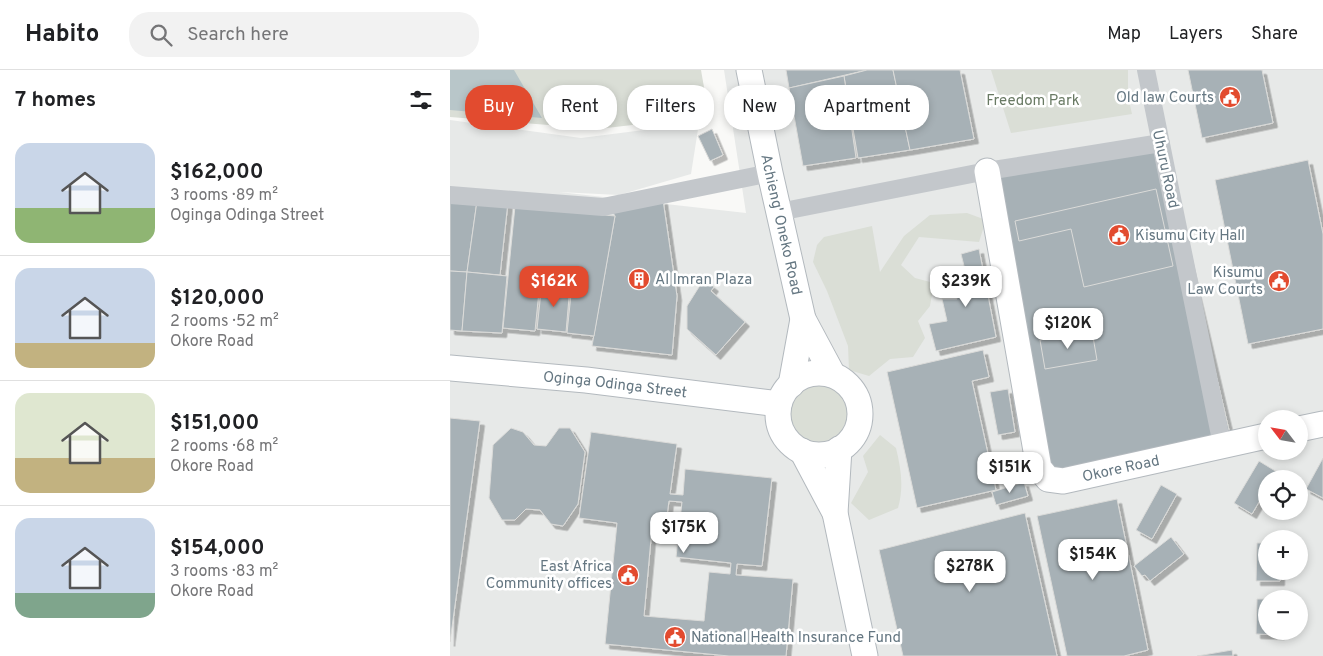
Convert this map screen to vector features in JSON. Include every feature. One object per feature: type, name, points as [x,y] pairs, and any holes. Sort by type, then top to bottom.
[{"type":"main road","name":"Achieng' Oneko Road","points":[[749,70],[803,319],[833,375]]},
{"type":"main road","name":"Okore Road","points":[[987,171],[1039,468],[1048,479],[1063,481],[1258,438]]},
{"type":"main road","name":"Achieng' Oneko Road","points":[[782,402],[803,319]]},
{"type":"main road","name":"Oginga Odinga Street","points":[[450,368],[586,380],[782,402]]},
{"type":"main road","points":[[811,374],[833,375],[849,386],[859,403],[860,417],[857,430],[850,441],[828,454],[814,454],[802,451],[792,444],[784,434],[782,402],[800,378],[811,374]]},
{"type":"main road","name":"Oginga Odinga Street","points":[[450,380],[586,393],[782,402]]},
{"type":"main road","points":[[1308,427],[1323,424]]},
{"type":"main road","points":[[839,449],[835,513],[865,656]]},
{"type":"main road","points":[[802,451],[835,513]]},
{"type":"street","name":"Uhuru Road","points":[[1146,70],[1222,445]]},
{"type":"street","points":[[779,212],[987,171],[1161,143]]},
{"type":"street","points":[[450,195],[603,207],[770,173]]},
{"type":"shaded area","points":[[450,70],[514,70],[523,85],[465,85],[465,111],[450,110]]},
{"type":"shaded area","points":[[724,70],[1323,70],[1323,656],[450,656],[450,120],[465,122],[465,130],[523,130],[581,138],[644,130],[698,130],[691,174],[619,195],[559,192],[746,213],[733,130],[795,130],[795,85],[726,85]]},
{"type":"shaded area","points":[[533,103],[542,118],[533,117]]},
{"type":"green space","points":[[450,70],[701,70],[704,85],[627,85],[627,126],[617,127],[617,85],[543,85],[543,125],[533,124],[533,85],[465,85],[465,118],[450,117]]},
{"type":"green space","name":"Freedom Park","points":[[991,70],[1128,70],[1128,96],[1132,114],[1011,133]]},
{"type":"green space","points":[[967,213],[986,220],[979,242],[919,237],[901,265],[915,278],[934,283],[930,306],[918,321],[925,338],[913,357],[890,359],[869,376],[849,370],[848,346],[827,291],[813,262],[817,245],[824,237],[872,226],[880,272],[904,236],[930,215]]},
{"type":"green space","points":[[820,378],[835,383],[852,395],[855,408],[854,421],[851,430],[838,444],[830,448],[812,450],[803,446],[788,433],[783,421],[784,405],[789,393],[797,386]]},
{"type":"green space","points":[[880,435],[896,448],[901,493],[898,508],[869,520],[851,503],[868,472],[863,456]]},
{"type":"building","points":[[786,70],[867,70],[795,87],[795,85],[788,85]]},
{"type":"building","points":[[867,70],[893,70],[896,85],[846,85],[844,76]]},
{"type":"building","points":[[893,70],[960,70],[974,139],[910,150],[906,130],[929,130],[929,85],[896,85]]},
{"type":"building","name":"Old law Courts","points":[[1188,70],[1262,70],[1273,123],[1202,138]]},
{"type":"building","points":[[844,76],[845,85],[805,85],[805,130],[852,130],[856,158],[803,166],[795,121],[795,87]]},
{"type":"building","points":[[712,130],[723,155],[710,161],[698,136]]},
{"type":"building","points":[[853,130],[906,130],[910,150],[858,158]]},
{"type":"building","points":[[1161,143],[1232,443],[1048,479],[987,171]]},
{"type":"building","name":"Kisumu Law Courts","points":[[1308,160],[1323,234],[1323,329],[1248,344],[1215,180]]},
{"type":"building","name":"Kisumu City Hall","points":[[1156,189],[1173,266],[1084,287],[1071,229],[1019,241],[1015,221]]},
{"type":"building","points":[[450,200],[477,201],[467,272],[450,271]]},
{"type":"building","name":"Al Imran Plaza","points":[[663,200],[677,296],[672,355],[592,346],[615,216],[612,211]]},
{"type":"building","points":[[477,201],[508,202],[500,275],[467,272]]},
{"type":"building","points":[[515,206],[615,216],[594,336],[567,333],[572,285],[540,281],[535,331],[503,328]]},
{"type":"building","points":[[979,249],[996,337],[936,351],[929,324],[947,321],[942,299],[957,299],[951,275],[965,270],[961,254]]},
{"type":"building","points":[[450,271],[467,272],[462,331],[450,330]]},
{"type":"building","points":[[467,272],[507,276],[502,333],[462,331]]},
{"type":"building","points":[[704,279],[714,287],[711,291],[745,322],[716,355],[687,329],[687,306]]},
{"type":"building","points":[[542,283],[570,286],[566,332],[537,329]]},
{"type":"building","points":[[1092,331],[1097,360],[1045,369],[1040,340]]},
{"type":"building","points":[[983,350],[989,377],[972,381],[996,490],[917,508],[887,372]]},
{"type":"building","points":[[1008,389],[1015,432],[998,435],[990,392]]},
{"type":"building","points":[[450,418],[480,421],[450,642]]},
{"type":"building","points":[[511,428],[523,432],[534,445],[546,446],[559,428],[570,428],[585,452],[578,504],[563,526],[551,524],[540,510],[526,509],[515,520],[502,520],[489,498],[493,445]]},
{"type":"building","points":[[591,432],[677,444],[670,494],[683,495],[685,469],[772,478],[762,566],[737,564],[736,575],[793,579],[786,656],[729,656],[605,644],[617,523],[579,518]],"holes":[[[669,501],[682,502],[676,557],[731,563],[730,574],[709,572],[704,621],[644,616],[652,528],[665,530]]]},
{"type":"building","points":[[1323,458],[1323,498],[1308,490],[1308,485]]},
{"type":"building","points":[[1259,461],[1274,470],[1258,470],[1258,504],[1252,514],[1234,503]]},
{"type":"building","points":[[1024,482],[1028,496],[996,505],[992,492]]},
{"type":"building","points":[[1161,485],[1177,494],[1152,539],[1136,530]]},
{"type":"building","points":[[1117,499],[1148,650],[1124,656],[1067,656],[1037,516]]},
{"type":"building","points":[[1025,513],[1057,656],[903,656],[879,550]]},
{"type":"building","points":[[1171,537],[1184,554],[1150,581],[1145,575],[1142,576],[1134,566]]},
{"type":"building","points":[[1258,543],[1258,580],[1280,581],[1256,581]]},
{"type":"building","points":[[1257,599],[1258,599],[1258,634],[1256,634]]},
{"type":"building","points":[[1232,650],[1233,656],[1197,656]]},
{"type":"place","name":"Old law Courts","points":[[1230,97]]},
{"type":"place","name":"Kisumu City Hall","points":[[1119,235]]},
{"type":"place","name":"Al Imran Plaza","points":[[639,279]]},
{"type":"place","name":"Kisumu Law Courts","points":[[1279,281]]},
{"type":"place","name":"East Africa Community offices","points":[[628,575]]},
{"type":"place","name":"National Health Insurance Fund","points":[[675,637]]}]
